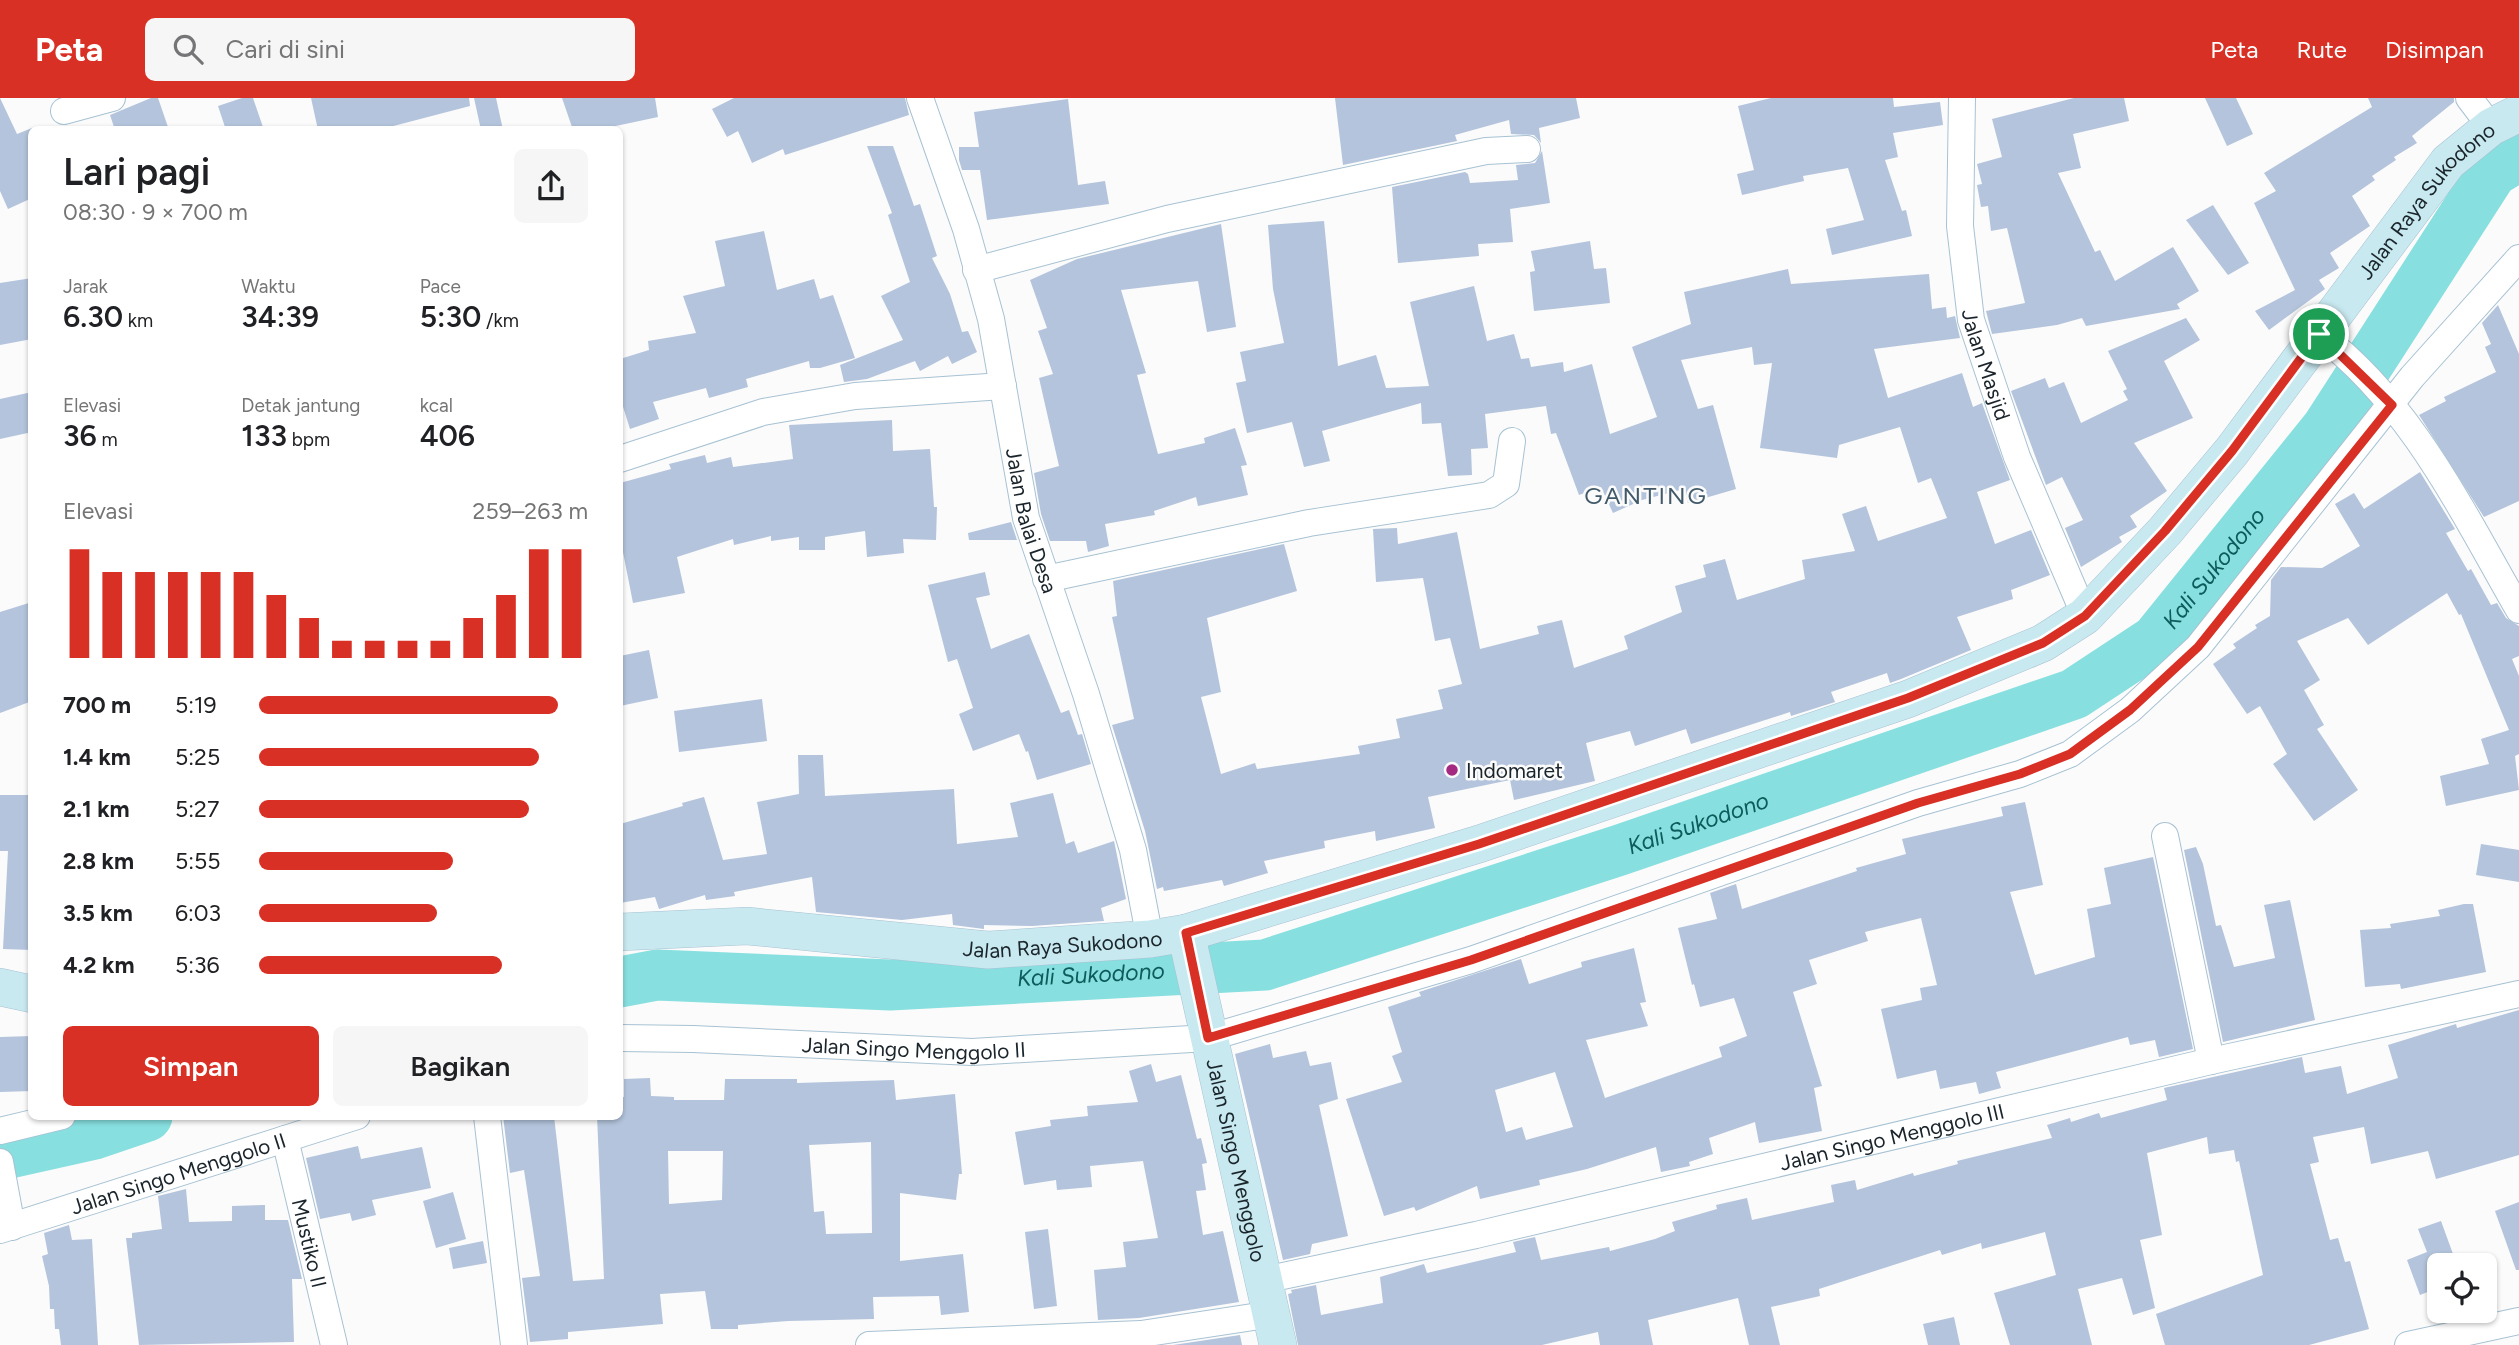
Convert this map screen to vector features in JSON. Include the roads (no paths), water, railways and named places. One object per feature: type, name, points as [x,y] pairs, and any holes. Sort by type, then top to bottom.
[{"type":"main road","name":"Jalan Raya Sukodono","points":[[623,932],[747,926],[988,950],[1187,938],[1479,844],[1908,698],[2043,643],[2085,616],[2165,531],[2324,339],[2448,162],[2505,120]]},
{"type":"main road","name":"Jalan Singo Menggolo","points":[[1187,938],[1271,1313]]},
{"type":"main road","points":[[0,987],[28,993]]},
{"type":"street","points":[[65,113],[112,98]]},
{"type":"street","name":"Jalan Balai Desa","points":[[920,98],[966,229],[991,319],[1026,518],[1086,694],[1133,850],[1150,939]]},
{"type":"street","name":"Jalan Masjid","points":[[1962,98],[1960,226],[1971,320],[2017,457],[2085,616]]},
{"type":"street","points":[[2469,98],[2505,120]]},
{"type":"street","points":[[976,270],[1167,219],[1486,151],[1527,149]]},
{"type":"street","name":"Jalan Singo Menggolo II","points":[[623,1038],[972,1052],[1206,1029],[1471,960],[1918,803],[2020,774],[2070,754],[2130,710],[2198,647],[2388,400],[2519,258]]},
{"type":"street","points":[[2324,339],[2388,400],[2435,466],[2519,610]]},
{"type":"street","points":[[623,457],[763,412],[855,396],[1003,386]]},
{"type":"street","points":[[1046,579],[1309,523],[1489,495],[1506,484],[1512,441]]},
{"type":"street","points":[[2165,836],[2211,1061]]},
{"type":"street","name":"Jalan Singo Menggolo III","points":[[869,1345],[1141,1334],[1271,1313],[1476,1235],[2211,1061],[2519,994]]},
{"type":"street","points":[[0,1130],[44,1120]]},
{"type":"street","name":"Jalan Singo Menggolo II","points":[[7,1225],[344,1120]]},
{"type":"street","points":[[487,1120],[514,1345]]},
{"type":"street","name":"Mustiko II","points":[[285,1139],[334,1345]]},
{"type":"street","points":[[0,1162],[7,1225]]},
{"type":"street","points":[[2408,1345],[2519,1321]]},
{"type":"waterway","name":"Kali Sukodono","points":[[623,981],[657,975],[890,985],[1265,965],[1620,850],[2074,694],[2156,640],[2327,428],[2492,172],[2519,155]]},
{"type":"waterway","name":"Kali Sukodono","points":[[0,1155],[94,1134],[135,1120]]},
{"type":"place","name":"Indomaret","points":[[1452,770]]},
{"type":"district","name":"GANTING","points":[[1646,495]]}]
